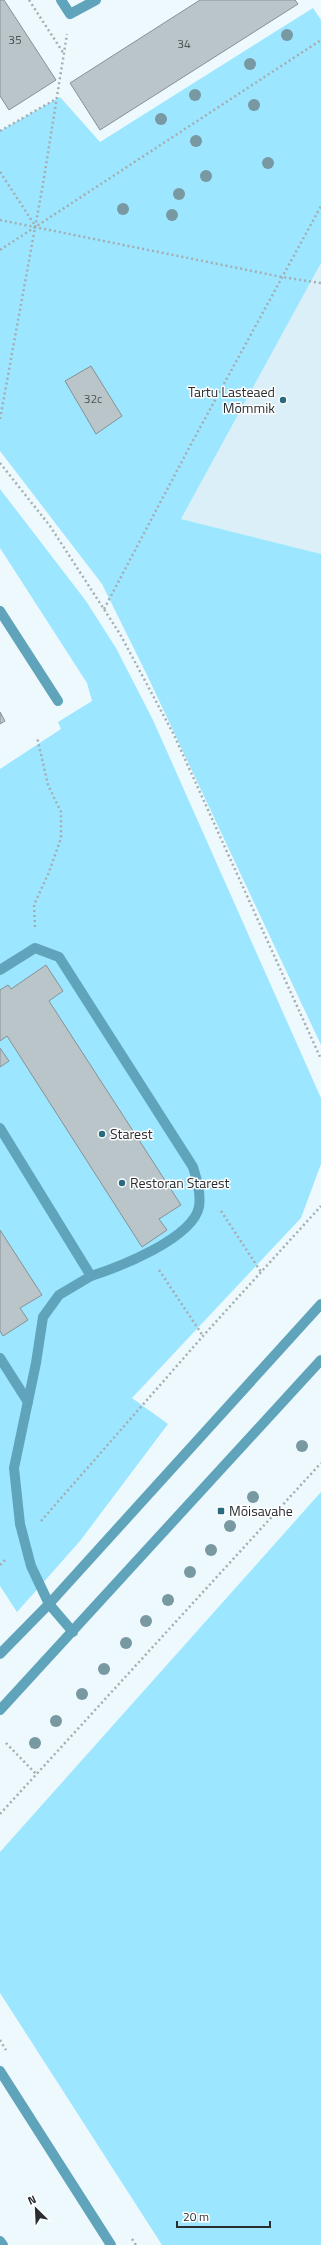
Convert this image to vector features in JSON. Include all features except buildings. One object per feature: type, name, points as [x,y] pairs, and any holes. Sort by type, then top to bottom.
[{"type":"street","points":[[61,0],[70,14],[96,0]]},
{"type":"street","points":[[0,611],[58,701]]},
{"type":"street","points":[[0,970],[35,948],[59,957],[193,1167],[199,1185],[199,1207],[189,1223],[174,1238],[148,1253],[91,1276],[60,1295],[43,1317],[28,1402],[14,1468],[20,1524],[31,1566],[48,1604],[73,1632]]},
{"type":"street","points":[[0,1128],[91,1276]]},
{"type":"street","points":[[0,1654],[48,1604],[321,1304]]},
{"type":"street","points":[[0,1358],[28,1402]]},
{"type":"street","points":[[0,1710],[321,1360]]},
{"type":"street","points":[[0,2071],[111,2245]]},
{"type":"street","points":[[0,2241],[3,2245]]},
{"type":"path","points":[[29,0],[64,54]]},
{"type":"path","points":[[0,419],[36,227],[70,14]]},
{"type":"path","points":[[0,250],[321,40]]},
{"type":"path","points":[[0,131],[57,99]]},
{"type":"path","points":[[0,172],[36,227]]},
{"type":"path","points":[[104,609],[190,446],[321,206]]},
{"type":"path","points":[[0,220],[282,278],[321,283]]},
{"type":"path","points":[[0,463],[50,526],[120,634],[174,735],[321,1059]]},
{"type":"path","points":[[35,948],[34,905],[49,872],[61,838],[61,812],[48,785],[37,737]]},
{"type":"path","points":[[199,1185],[218,1207],[261,1272]]},
{"type":"path","points":[[0,1566],[24,1541],[203,1336],[321,1206]]},
{"type":"path","points":[[148,1253],[203,1336]]},
{"type":"path","points":[[0,1814],[321,1463]]},
{"type":"path","points":[[6,1743],[36,1774]]},
{"type":"shaded area","points":[[313,8],[321,20],[321,263],[181,519],[321,554],[321,1045],[147,675],[102,584],[0,451],[0,131],[60,97],[100,142]]},
{"type":"shaded area","name":"Tartu Lasteaed Mõmmik","points":[[321,263],[321,554],[181,519],[311,281]]},
{"type":"shaded area","points":[[0,489],[86,601],[116,648],[153,720],[321,1098],[321,1164],[301,1218],[132,1398],[168,1424],[80,1541],[17,1612],[0,1586],[0,769],[61,729],[58,722],[92,701],[87,683],[0,548]]},
{"type":"shaded area","points":[[321,1492],[321,2245],[162,2245],[0,1993],[0,1852]]},
{"type":"place","name":"Tartu Lasteaed Mõmmik","points":[[283,400]]},
{"type":"place","name":"Starest","points":[[102,1134]]},
{"type":"place","name":"Restoran Starest","points":[[122,1183]]},
{"type":"place","name":"Mõisavahe","points":[[221,1511]]}]
